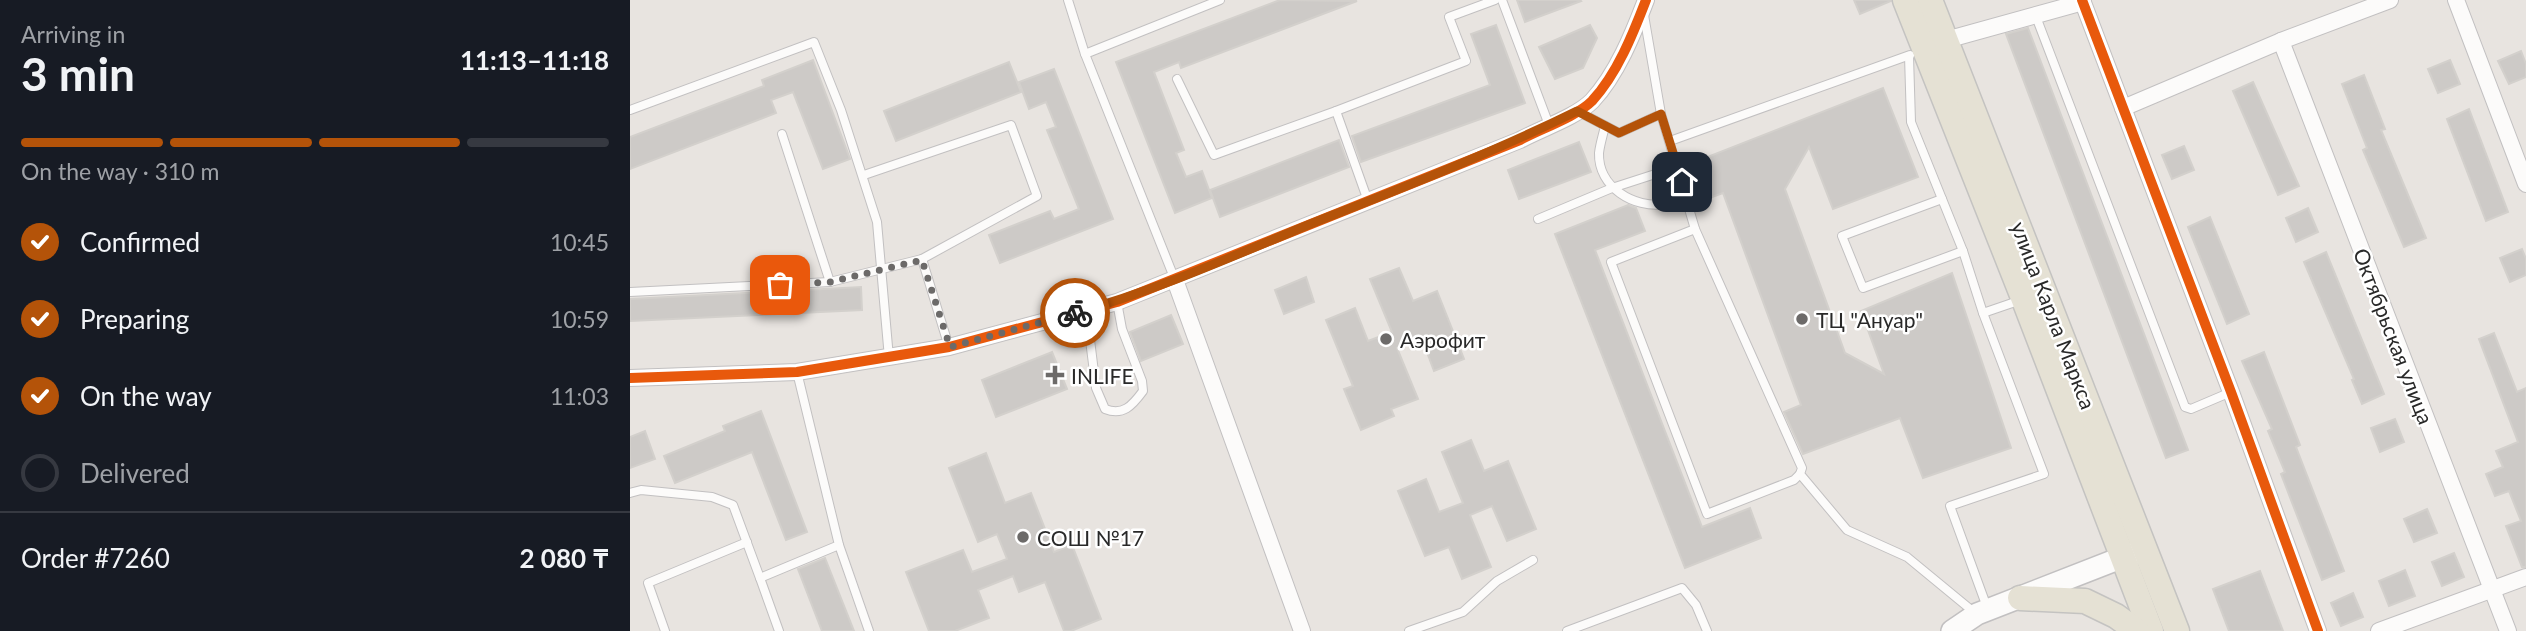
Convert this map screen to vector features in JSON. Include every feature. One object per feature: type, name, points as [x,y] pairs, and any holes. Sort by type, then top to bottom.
[{"type":"main road","name":"улица Карла Маркса","points":[[1905,0],[1915,49],[2024,299],[2151,631]]},
{"type":"main road","name":"улица Карла Маркса","points":[[1930,0],[2177,631]]},
{"type":"main road","points":[[2020,598],[2085,601],[2116,616],[2137,631]]},
{"type":"street","points":[[2123,108],[2281,41],[2390,0]]},
{"type":"street","points":[[2456,0],[2526,184]]},
{"type":"street","points":[[1946,40],[2083,1],[2318,631]]},
{"type":"street","points":[[630,378],[797,372],[889,358],[950,347],[1117,302],[1520,140],[1577,111],[1591,102],[1615,68],[1645,4]]},
{"type":"street","name":"Октябрьская улица","points":[[2281,41],[2508,631]]},
{"type":"street","points":[[1175,280],[1303,631]]},
{"type":"street","points":[[1952,631],[1982,612],[2146,548]]},
{"type":"street","points":[[2379,631],[2526,577]]},
{"type":"lane","points":[[1068,0],[1086,54],[1175,280]]},
{"type":"lane","points":[[1086,54],[1220,0]]},
{"type":"lane","points":[[1177,79],[1214,155],[1466,61],[1449,17],[1495,0]]},
{"type":"lane","points":[[1502,0],[1549,125]]},
{"type":"lane","points":[[1645,4],[1661,114],[1695,229],[1802,468],[1794,480],[1707,514],[1611,262],[1695,229]]},
{"type":"lane","points":[[2035,14],[2185,407],[2191,409],[2231,392]]},
{"type":"lane","points":[[630,110],[814,42],[864,175],[877,222],[889,358]]},
{"type":"lane","points":[[1670,141],[1915,49],[1911,122],[1963,251],[1983,313],[2044,474],[1950,506],[1982,612]]},
{"type":"lane","points":[[1336,111],[1368,201]]},
{"type":"lane","points":[[1577,111],[1619,133],[1661,114]]},
{"type":"lane","points":[[630,292],[830,282],[880,271],[922,260],[1037,196],[1011,125],[864,175]]},
{"type":"lane","points":[[1605,126],[1599,154],[1602,169],[1612,188],[1642,203],[1665,205],[1686,198]]},
{"type":"lane","points":[[782,134],[830,282]]},
{"type":"lane","points":[[1538,219],[1612,188],[1677,167]]},
{"type":"lane","points":[[1942,199],[1842,236],[1863,288],[1963,251]]},
{"type":"lane","points":[[922,260],[950,347]]},
{"type":"lane","points":[[1983,313],[2024,299]]},
{"type":"lane","points":[[1080,312],[1090,340],[1096,388],[1105,409],[1114,412],[1126,410],[1143,391],[1142,381],[1122,329],[1117,302]]},
{"type":"lane","points":[[797,372],[839,545],[869,631]]},
{"type":"lane","points":[[1800,474],[1847,530],[1907,557],[1982,612]]},
{"type":"lane","points":[[630,493],[641,490],[712,497],[733,505],[779,631]]},
{"type":"lane","points":[[665,631],[648,583],[747,542]]},
{"type":"lane","points":[[760,578],[839,545]]},
{"type":"lane","points":[[1409,631],[1463,612],[1497,581],[1533,560]]},
{"type":"lane","points":[[1567,631],[1682,588],[1696,605],[1707,631]]},
{"type":"building","points":[[1280,0],[1357,1],[1181,68],[1179,62],[1154,72],[1184,150],[1176,153],[1186,177],[1202,171],[1212,198],[1175,213],[1116,62]]},
{"type":"building","points":[[1517,0],[1580,0],[1581,1],[1525,22]]},
{"type":"building","points":[[1854,0],[1890,0],[1891,1],[1860,14]]},
{"type":"building","points":[[1496,25],[1525,103],[1361,162],[1352,136],[1490,85],[1471,34]]},
{"type":"building","points":[[1590,25],[1597,38],[1583,68],[1555,79],[1539,47]]},
{"type":"building","points":[[2028,28],[2188,450],[2166,458],[2006,34]]},
{"type":"building","points":[[2521,51],[2526,64],[2526,77],[2509,84],[2498,61]]},
{"type":"building","points":[[813,60],[850,159],[823,169],[793,92],[771,100],[776,113],[630,169],[630,137],[764,86],[762,80]]},
{"type":"building","points":[[2450,60],[2460,84],[2438,93],[2428,69]]},
{"type":"building","points":[[1009,62],[1021,92],[896,141],[884,111]]},
{"type":"building","points":[[1054,69],[1113,219],[1000,263],[989,235],[1050,211],[1054,219],[1079,209],[1047,130],[1056,127],[1046,102],[1029,109],[1019,82]]},
{"type":"building","points":[[2364,75],[2385,129],[2381,130],[2426,238],[2404,247],[2363,150],[2367,148],[2342,84]]},
{"type":"building","points":[[2253,82],[2299,186],[2278,195],[2233,91]]},
{"type":"building","points":[[1883,88],[1918,177],[1833,209],[1809,147],[1785,189],[1845,353],[1884,374],[1861,311],[1952,273],[2011,448],[1923,478],[1900,418],[1803,454],[1784,412],[1801,405],[1723,193],[1701,201],[1687,165]]},
{"type":"building","points":[[2469,109],[2508,212],[2486,221],[2447,119]]},
{"type":"building","points":[[1339,140],[1349,167],[1220,217],[1210,190]]},
{"type":"building","points":[[1579,142],[1591,172],[1519,199],[1508,170]]},
{"type":"building","points":[[2184,146],[2194,170],[2172,179],[2162,155]]},
{"type":"building","points":[[1628,205],[1636,208],[1645,231],[1595,250],[1702,527],[1750,508],[1761,538],[1685,568],[1555,234]]},
{"type":"building","points":[[2308,208],[2318,232],[2296,242],[2286,218]]},
{"type":"building","points":[[2210,217],[2249,314],[2227,324],[2188,227]]},
{"type":"building","points":[[2522,249],[2526,259],[2526,275],[2510,282],[2500,258]]},
{"type":"building","points":[[2326,252],[2384,394],[2362,404],[2304,262]]},
{"type":"building","points":[[1399,268],[1413,301],[1437,291],[1464,359],[1434,371],[1422,339],[1397,348],[1418,399],[1391,409],[1394,416],[1361,430],[1344,389],[1353,386],[1326,320],[1355,308],[1368,341],[1392,332],[1370,279]]},
{"type":"building","points":[[1306,277],[1314,302],[1284,314],[1275,290]]},
{"type":"building","points":[[861,287],[862,310],[630,321],[630,299]]},
{"type":"building","points":[[1171,315],[1183,344],[1141,361],[1130,332]]},
{"type":"building","points":[[2494,333],[2517,392],[2526,388],[2526,567],[2522,567],[2506,526],[2521,521],[2509,491],[2495,496],[2486,474],[2503,467],[2496,451],[2518,442],[2479,339]]},
{"type":"building","points":[[1052,352],[1067,389],[996,417],[982,380]]},
{"type":"building","points":[[2264,352],[2300,445],[2296,447],[2344,571],[2322,580],[2281,474],[2285,472],[2268,431],[2272,429],[2242,361]]},
{"type":"building","points":[[761,411],[807,532],[786,540],[752,452],[675,483],[664,456],[725,431],[723,426]]},
{"type":"building","points":[[2395,419],[2404,442],[2380,452],[2371,428]]},
{"type":"building","points":[[645,431],[655,459],[630,468],[630,437]]},
{"type":"building","points":[[1471,440],[1484,471],[1508,461],[1536,529],[1507,541],[1492,506],[1470,515],[1491,567],[1462,579],[1449,547],[1425,556],[1398,491],[1426,479],[1439,512],[1463,503],[1442,452]]},
{"type":"building","points":[[986,453],[1005,503],[1031,493],[1054,552],[1072,545],[1101,619],[1071,631],[1064,631],[1045,582],[1019,592],[1013,576],[978,590],[989,618],[955,631],[929,631],[906,572],[963,550],[972,572],[1007,559],[997,534],[978,542],[949,468]]},
{"type":"building","points":[[2427,509],[2437,533],[2414,542],[2404,519]]},
{"type":"building","points":[[2454,553],[2464,577],[2442,586],[2432,562]]},
{"type":"building","points":[[825,558],[854,631],[822,631],[798,569]]},
{"type":"building","points":[[2405,570],[2415,596],[2389,606],[2379,581]]},
{"type":"building","points":[[2260,571],[2283,631],[2229,631],[2213,589]]},
{"type":"building","points":[[2353,593],[2363,617],[2341,626],[2331,603]]},
{"type":"cycle path","points":[[630,378],[797,372],[949,347],[1117,302],[1520,140],[1577,112],[1592,101],[1609,79],[1630,40],[1646,0]]},
{"type":"cycle path","points":[[2082,0],[2231,392],[2318,631]]},
{"type":"way so far","points":[[780,285],[830,282],[922,260],[950,347],[1075,313]]},
{"type":"place","name":"ТЦ \"Ануар\"","points":[[1802,319]]},
{"type":"place","name":"Аэрофит","points":[[1386,339]]},
{"type":"place","name":"INLIFE","points":[[1055,375]]},
{"type":"place","name":"СОШ №17","points":[[1023,537]]},
{"type":"route","points":[[1075,313],[1117,302],[1175,280],[1520,140],[1577,111],[1619,133],[1661,114],[1682,182]]}]
